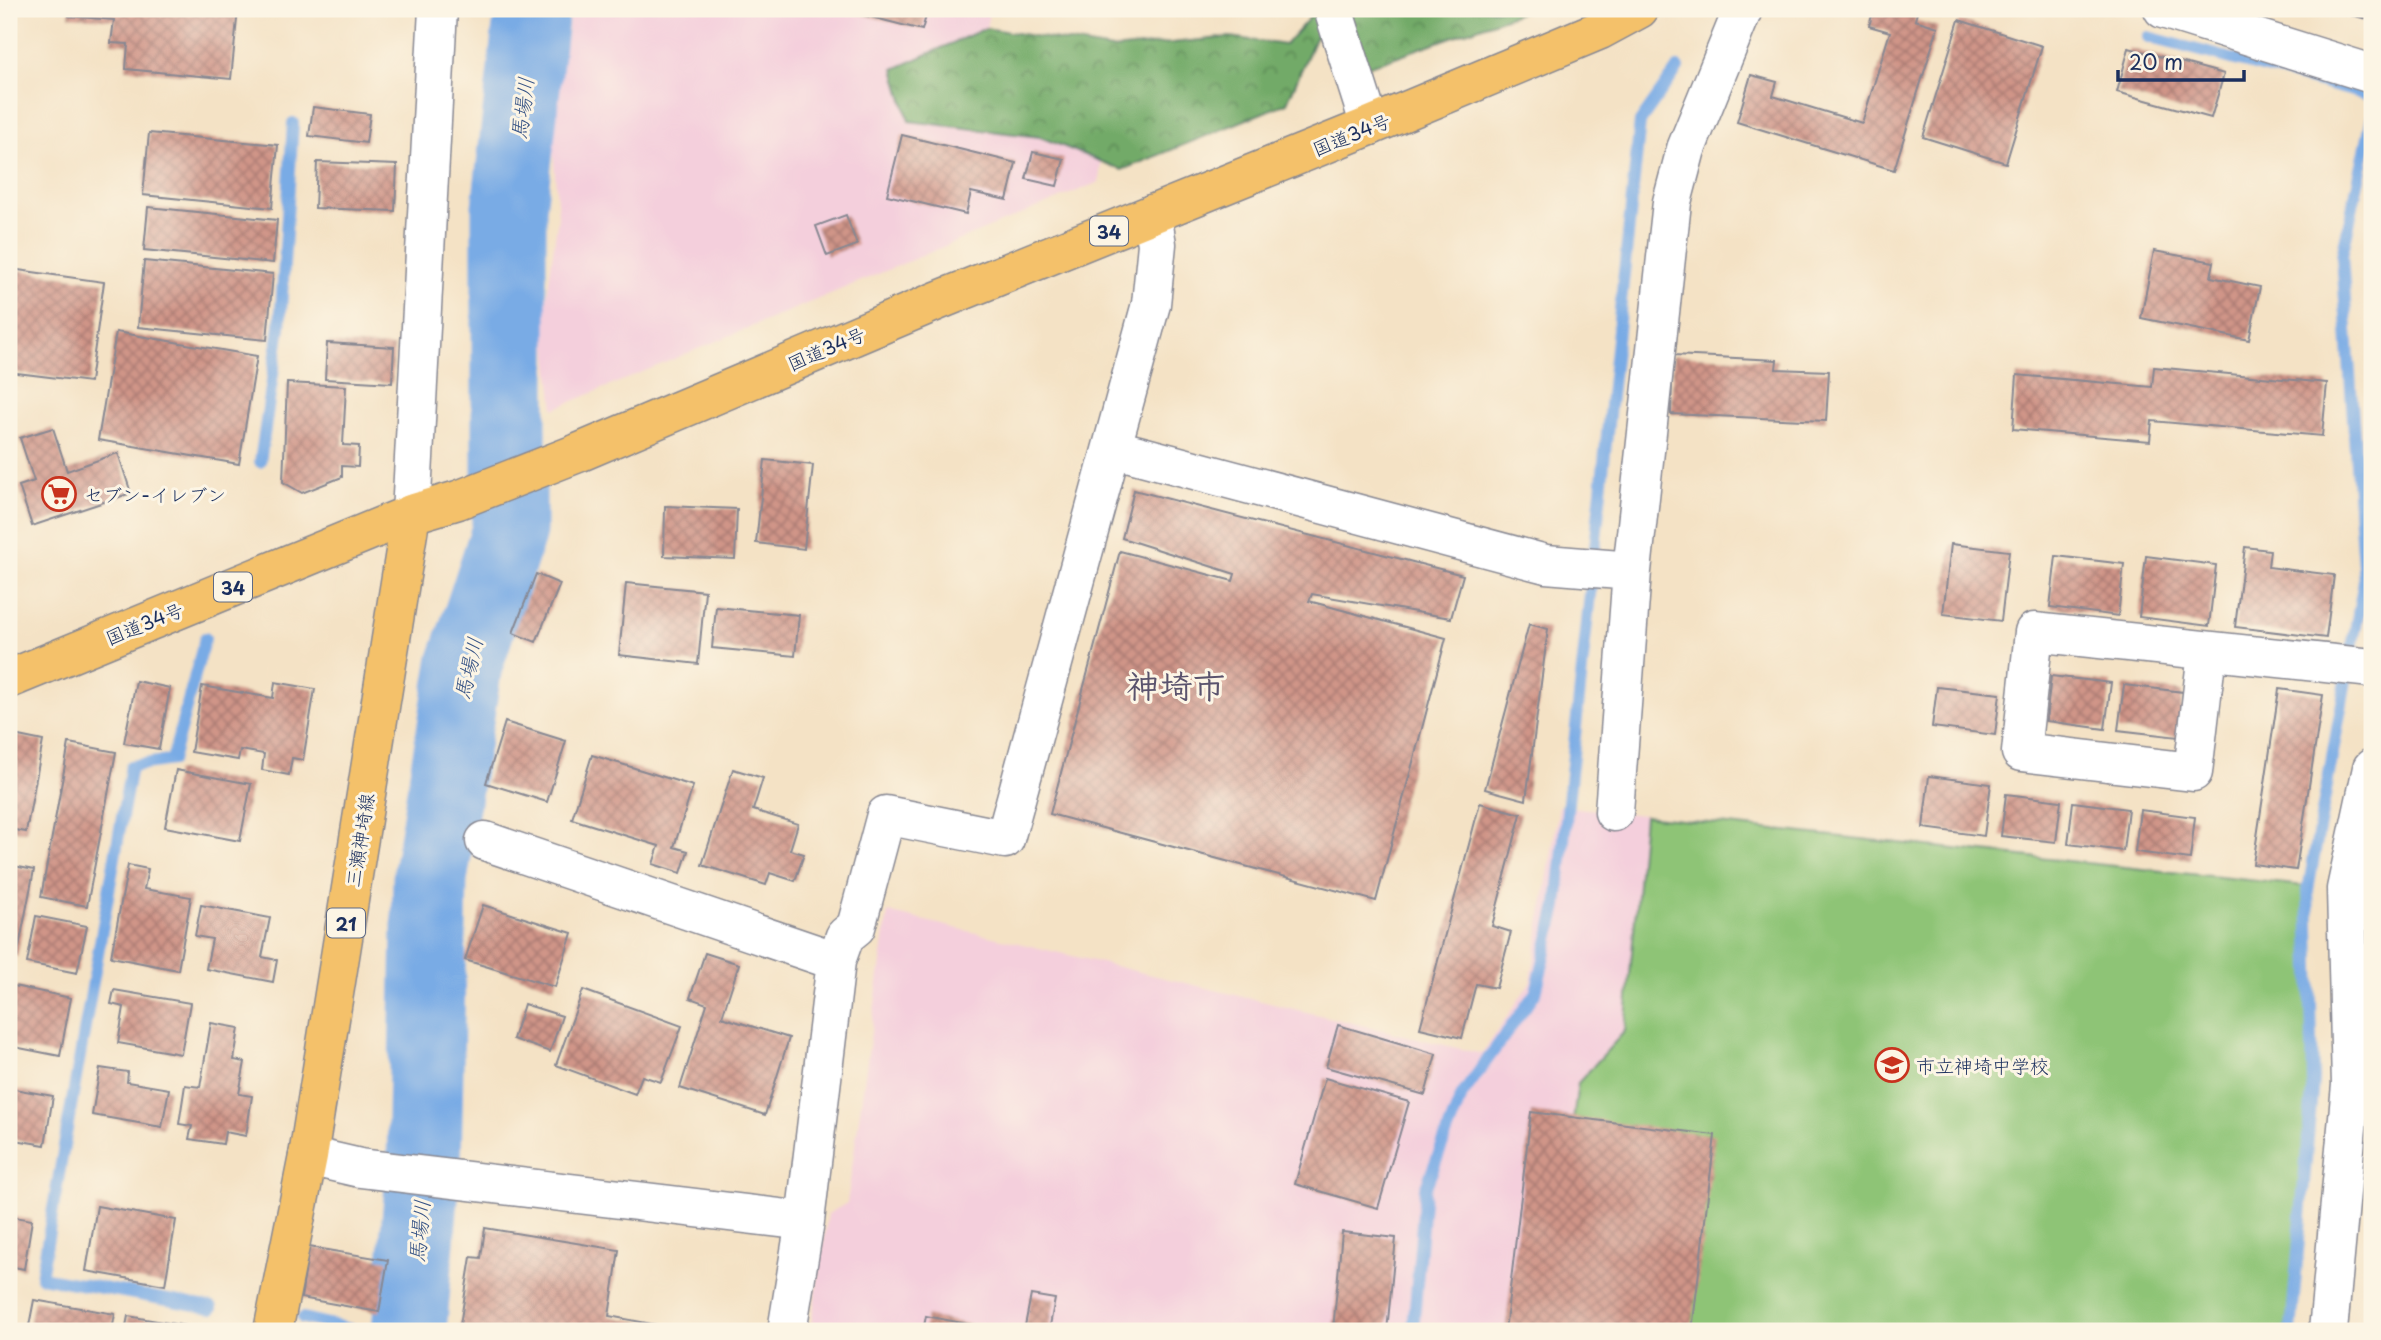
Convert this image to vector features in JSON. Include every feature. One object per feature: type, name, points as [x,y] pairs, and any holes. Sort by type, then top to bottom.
[{"type":"main road","name":"国道34号","points":[[9,679],[411,514],[458,500],[578,453],[937,300],[1370,126],[1600,30],[1639,9]]},
{"type":"main road","name":"三瀬神埼線","points":[[274,1331],[308,1156],[411,514]]},
{"type":"street","points":[[411,514],[438,9]]},
{"type":"street","points":[[1333,9],[1370,126]]},
{"type":"street","points":[[1614,812],[1632,571],[1672,202],[1686,149],[1743,9]]},
{"type":"street","points":[[2163,9],[2372,74]]},
{"type":"street","points":[[787,1331],[804,1221],[836,961],[845,936],[856,927],[886,815],[1005,839],[1151,304],[1157,244],[1152,214]]},
{"type":"street","points":[[1112,447],[1546,564],[1632,571]]},
{"type":"street","points":[[2207,652],[2193,772],[2021,752],[2034,632],[2357,666]]},
{"type":"street","points":[[2328,1331],[2351,1085],[2346,889],[2372,768]]},
{"type":"street","points":[[485,842],[836,961]]},
{"type":"street","points":[[308,1156],[389,1172],[804,1221]]},
{"type":"shaded area","points":[[571,9],[990,9],[986,28],[1112,49],[1099,182],[554,409],[544,318],[558,216],[552,133]]},
{"type":"shaded area","name":"市立神埼中学校","points":[[1559,806],[2304,886],[2310,1077],[2286,1331],[810,1331],[828,1214],[847,1203],[888,912],[1482,1054],[1531,981]]},
{"type":"green space","points":[[1317,9],[1531,9],[1370,66],[1316,36],[1287,103],[1122,170],[1040,137],[909,121],[894,69],[986,28],[1112,49],[1230,37],[1285,45]]},
{"type":"green space","name":"市立神埼中学校","points":[[1644,816],[2304,886],[2310,1077],[2286,1331],[1546,1331],[1578,1083],[1625,1031]]},
{"type":"building","points":[[70,9],[238,9],[231,79],[126,69],[128,44],[111,43],[114,20],[69,16]]},
{"type":"building","points":[[840,9],[928,9],[922,30]]},
{"type":"building","points":[[1866,9],[1918,9],[1915,20],[1938,27],[1894,170],[1737,122],[1751,75],[1777,82],[1773,96],[1862,123],[1890,32],[1869,26],[1873,12]]},
{"type":"building","points":[[2372,9],[2372,20],[2327,10]]},
{"type":"building","points":[[1959,20],[2042,46],[2006,163],[1923,137]]},
{"type":"building","points":[[2129,48],[2224,74],[2211,118],[2117,92]]},
{"type":"building","points":[[313,107],[370,114],[366,143],[309,136]]},
{"type":"building","points":[[149,133],[278,145],[272,208],[143,195]]},
{"type":"building","points":[[902,135],[1016,163],[1007,200],[971,192],[966,214],[887,195]]},
{"type":"building","points":[[1033,152],[1064,159],[1057,186],[1026,179]]},
{"type":"building","points":[[317,162],[397,165],[395,211],[315,208]]},
{"type":"building","points":[[148,207],[277,220],[273,263],[144,250]]},
{"type":"building","points":[[846,215],[857,245],[827,256],[816,226]]},
{"type":"building","points":[[2154,251],[2214,262],[2211,277],[2260,287],[2249,340],[2141,318]]},
{"type":"building","points":[[144,261],[273,274],[267,340],[138,327]]},
{"type":"building","points":[[11,269],[104,282],[90,382],[9,372]]},
{"type":"building","points":[[116,332],[257,356],[239,464],[98,440]]},
{"type":"building","points":[[327,343],[394,347],[392,383],[325,379]]},
{"type":"building","points":[[1673,355],[1777,360],[1776,369],[1829,371],[1826,421],[1671,414]]},
{"type":"building","points":[[2154,367],[2327,383],[2322,436],[2152,421],[2150,441],[2013,429],[2017,375],[2152,387]]},
{"type":"building","points":[[287,383],[346,386],[343,445],[359,446],[358,467],[342,466],[342,477],[302,493],[283,482]]},
{"type":"building","points":[[53,428],[67,471],[118,453],[131,493],[32,526],[19,486],[34,481],[20,438]]},
{"type":"building","points":[[765,460],[813,465],[804,549],[756,543]]},
{"type":"building","points":[[1134,490],[1463,575],[1451,618],[1312,594],[1309,601],[1446,638],[1376,901],[1050,814],[1120,551],[1233,581],[1235,574],[1122,538]]},
{"type":"building","points":[[665,506],[737,509],[735,559],[664,556]]},
{"type":"building","points":[[1951,544],[2009,551],[2001,621],[1943,614]]},
{"type":"building","points":[[2245,547],[2270,550],[2268,567],[2334,575],[2326,638],[2235,627]]},
{"type":"building","points":[[2056,556],[2124,564],[2118,616],[2050,607]]},
{"type":"building","points":[[2146,556],[2216,565],[2209,626],[2139,617]]},
{"type":"building","points":[[536,574],[560,584],[536,642],[513,633]]},
{"type":"building","points":[[626,583],[705,591],[698,664],[619,655]]},
{"type":"building","points":[[716,607],[799,615],[795,656],[712,648]]},
{"type":"building","points":[[1529,624],[1548,629],[1526,800],[1485,789]]},
{"type":"building","points":[[2051,676],[2111,683],[2105,729],[2046,721]]},
{"type":"building","points":[[136,681],[170,688],[159,749],[124,743]]},
{"type":"building","points":[[275,682],[315,689],[303,760],[292,758],[289,775],[262,770],[264,754],[240,750],[238,760],[191,752],[202,686],[273,698]]},
{"type":"building","points":[[2124,685],[2183,692],[2178,737],[2118,730]]},
{"type":"building","points":[[1937,687],[2000,694],[1995,735],[1932,727]]},
{"type":"building","points":[[2279,689],[2323,695],[2296,870],[2253,864]]},
{"type":"building","points":[[505,722],[566,741],[547,802],[486,783]]},
{"type":"building","points":[[9,734],[43,741],[26,832],[9,829]]},
{"type":"building","points":[[69,743],[116,752],[87,906],[41,897]]},
{"type":"building","points":[[592,755],[693,786],[674,847],[688,851],[681,873],[653,864],[659,846],[572,819]]},
{"type":"building","points":[[733,769],[763,778],[753,810],[798,824],[790,850],[804,854],[795,881],[770,873],[766,885],[702,865]]},
{"type":"building","points":[[176,770],[251,784],[240,841],[165,827]]},
{"type":"building","points":[[1929,776],[1991,784],[1984,836],[1923,828]]},
{"type":"building","points":[[2006,794],[2061,801],[2056,842],[2001,836]]},
{"type":"building","points":[[2073,802],[2128,809],[2123,851],[2068,844]]},
{"type":"building","points":[[1480,803],[1521,814],[1492,926],[1511,932],[1496,988],[1476,984],[1462,1038],[1420,1028]]},
{"type":"building","points":[[2140,810],[2195,817],[2190,859],[2135,852]]},
{"type":"building","points":[[9,865],[34,870],[17,957],[9,955]]},
{"type":"building","points":[[128,865],[148,869],[144,889],[191,897],[178,970],[111,957]]},
{"type":"building","points":[[201,905],[270,918],[262,957],[277,960],[273,982],[206,969],[212,939],[195,936]]},
{"type":"building","points":[[483,905],[572,933],[555,987],[465,960]]},
{"type":"building","points":[[36,916],[87,926],[77,973],[27,963]]},
{"type":"building","points":[[705,953],[739,964],[722,1017],[789,1038],[765,1115],[680,1088],[707,1004],[690,998]]},
{"type":"building","points":[[9,985],[71,998],[60,1056],[9,1046]]},
{"type":"building","points":[[114,990],[190,1003],[181,1054],[118,1043],[124,1007],[111,1004]]},
{"type":"building","points":[[583,990],[682,1026],[661,1082],[642,1076],[635,1094],[556,1065]]},
{"type":"building","points":[[524,1004],[562,1016],[550,1052],[513,1039]]},
{"type":"building","points":[[211,1023],[239,1028],[234,1060],[245,1062],[239,1094],[252,1096],[246,1136],[225,1132],[223,1144],[189,1139],[192,1126],[179,1124],[185,1085],[200,1087]]},
{"type":"building","points":[[1338,1025],[1436,1054],[1425,1095],[1326,1067]]},
{"type":"building","points":[[100,1068],[128,1072],[127,1082],[169,1089],[162,1127],[92,1115]]},
{"type":"building","points":[[1325,1078],[1409,1102],[1378,1208],[1295,1184]]},
{"type":"building","points":[[9,1088],[53,1096],[45,1145],[9,1139]]},
{"type":"building","points":[[1531,1112],[1715,1135],[1692,1331],[1505,1331]]},
{"type":"building","points":[[97,1206],[176,1220],[165,1285],[86,1271]]},
{"type":"building","points":[[9,1216],[32,1220],[24,1269],[9,1266]]},
{"type":"building","points":[[485,1228],[619,1250],[609,1316],[689,1331],[459,1331],[471,1257],[481,1258]]},
{"type":"building","points":[[1342,1232],[1396,1238],[1387,1331],[1333,1331]]},
{"type":"building","points":[[309,1247],[388,1260],[379,1312],[301,1298]]},
{"type":"building","points":[[1031,1295],[1055,1299],[1049,1331],[1024,1331]]},
{"type":"building","points":[[34,1300],[115,1314],[112,1331],[28,1331]]},
{"type":"building","points":[[128,1316],[209,1330],[125,1331]]},
{"type":"building","points":[[926,1316],[999,1330],[999,1331],[923,1331]]},
{"type":"waterway","name":"馬場川","points":[[409,1331],[424,1165],[430,879],[465,665],[509,530],[509,208],[532,9]]},
{"type":"waterway","points":[[2148,37],[2372,96]]},
{"type":"waterway","points":[[1413,1331],[1425,1189],[1462,1095],[1536,992],[1557,906],[1640,122],[1678,68]]},
{"type":"waterway","points":[[2291,1331],[2313,1080],[2308,890],[2364,581],[2342,256],[2372,118]]},
{"type":"waterway","points":[[260,462],[280,327],[293,123]]},
{"type":"waterway","points":[[205,638],[172,760],[131,766],[41,1277],[212,1308]]},
{"type":"waterway","points":[[303,1318],[358,1331]]},
{"type":"place","name":"セブン-イレブン","points":[[59,494]]},
{"type":"place","name":"市立神埼中学校","points":[[1892,1065]]},
{"type":"district","name":"神埼市","points":[[1176,684]]}]
